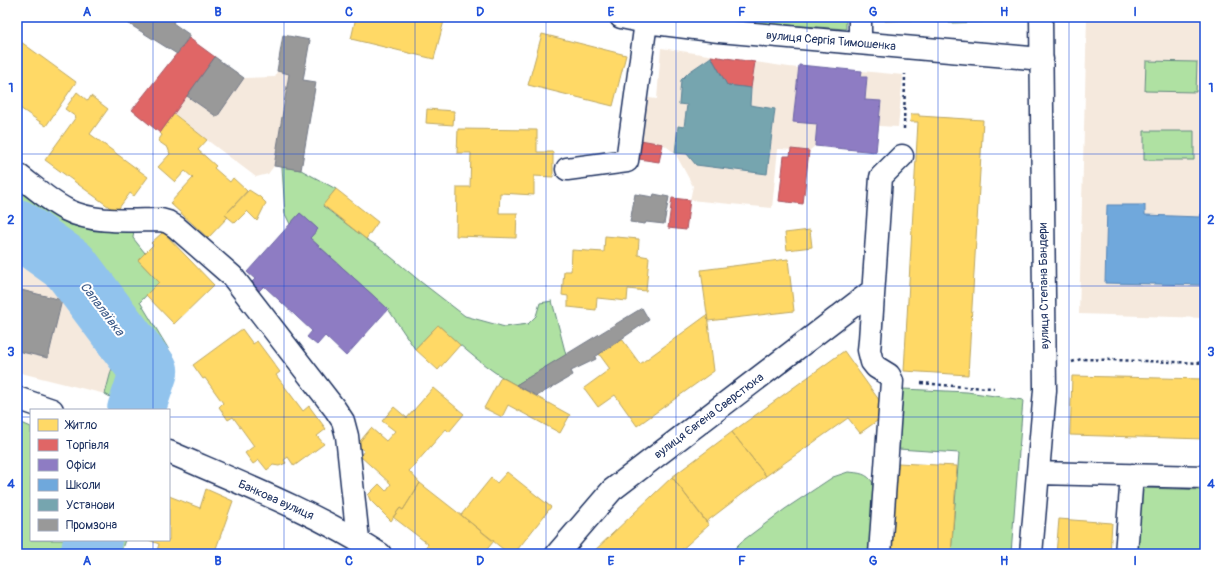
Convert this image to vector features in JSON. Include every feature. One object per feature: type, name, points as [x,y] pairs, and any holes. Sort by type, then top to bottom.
[{"type":"street","name":"вулиця Сергія Тимошенка","points":[[621,17],[646,22],[719,31],[1042,59]]},
{"type":"street","points":[[860,17],[860,43]]},
{"type":"street","name":"вулиця Степана Бандери","points":[[1031,554],[1045,390],[1041,17]]},
{"type":"street","points":[[567,168],[627,161],[646,22]]},
{"type":"street","points":[[880,554],[892,380],[889,375],[876,367],[872,362],[869,350],[872,291],[881,177],[902,156]]},
{"type":"street","points":[[17,174],[65,210],[77,215],[102,220],[161,220],[168,222],[176,227],[232,276],[343,421],[347,436],[358,540]]},
{"type":"street","name":"вулиця Євгена Сверстюка","points":[[557,554],[612,490],[872,291]]},
{"type":"street","points":[[17,398],[49,409]]},
{"type":"street","name":"Банкова вулиця","points":[[170,452],[310,515],[358,540],[380,554]]},
{"type":"street","points":[[1038,473],[1205,477]]},
{"type":"street","points":[[1126,554],[1132,475]]},
{"type":"path","points":[[905,47],[905,114]]},
{"type":"path","points":[[1070,363],[1081,359],[1205,363]]},
{"type":"path","points":[[892,380],[965,387],[994,388]]},
{"type":"shaded area","points":[[1087,17],[1205,17],[1205,318],[1079,314]]},
{"type":"shaded area","points":[[189,38],[244,78],[275,77],[277,71],[303,80],[316,82],[301,170],[274,166],[268,174],[256,177],[175,114],[160,133],[132,110]]},
{"type":"shaded area","points":[[661,48],[789,67],[799,68],[799,65],[903,75],[898,127],[879,126],[876,152],[815,146],[809,151],[778,149],[772,208],[690,200],[693,186],[675,153],[663,144],[641,140],[648,98],[657,99]]},
{"type":"shaded area","points":[[17,252],[78,298],[114,360],[105,394],[17,372]]},
{"type":"green space","points":[[730,17],[846,17],[846,29],[730,21]]},
{"type":"green space","points":[[949,17],[983,17],[983,22],[949,23]]},
{"type":"green space","points":[[1146,61],[1197,62],[1196,92],[1145,91]]},
{"type":"green space","points":[[1144,131],[1194,131],[1194,160],[1144,160]]},
{"type":"green space","points":[[282,167],[301,170],[336,189],[323,206],[366,239],[379,247],[465,316],[505,327],[528,324],[536,316],[540,303],[552,301],[566,355],[516,385],[485,365],[438,325],[415,349],[388,309],[310,238],[318,229],[300,213],[290,224],[285,214]]},
{"type":"green space","points":[[17,183],[51,213],[71,225],[78,227],[134,229],[133,238],[145,253],[138,260],[159,282],[140,302],[174,358],[160,409],[131,409],[105,394],[114,360],[78,298],[17,252]]},
{"type":"green space","points":[[903,389],[967,392],[1023,400],[1011,554],[951,554],[959,453],[898,449]]},
{"type":"green space","points":[[17,421],[30,427],[30,541],[125,541],[120,554],[17,554]]},
{"type":"green space","points":[[848,472],[865,475],[873,483],[870,554],[729,554],[741,542],[785,509],[833,477]]},
{"type":"green space","points":[[1141,488],[1205,490],[1205,554],[1136,554]]},
{"type":"building: Житло","points":[[356,17],[445,17],[434,59],[351,39]]},
{"type":"building: Житло","points":[[885,17],[949,17],[949,19],[885,21]]},
{"type":"building: Житло","points":[[542,34],[626,55],[613,106],[528,85]]},
{"type":"building: Житло","points":[[17,39],[76,82],[46,126],[17,106]]},
{"type":"building: Житло","points":[[77,92],[88,101],[91,96],[108,109],[90,134],[148,177],[134,196],[130,193],[116,212],[45,160],[76,117],[65,109]]},
{"type":"building: Житло","points":[[427,109],[454,111],[453,125],[426,123]]},
{"type":"building: Житло","points":[[174,114],[207,140],[198,150],[216,166],[214,168],[230,182],[233,178],[247,191],[225,215],[228,217],[208,238],[170,203],[193,178],[185,171],[175,182],[158,167],[170,154],[168,148],[158,141],[162,135],[160,133]]},
{"type":"building: Житло","points":[[911,114],[919,114],[919,116],[983,120],[968,375],[904,371],[918,122],[910,122]]},
{"type":"building: Житло","points":[[458,129],[537,130],[537,152],[553,152],[553,177],[534,176],[534,195],[500,193],[499,213],[517,213],[516,238],[456,236],[457,187],[470,187],[471,153],[457,153]]},
{"type":"building: Житло","points":[[336,189],[378,222],[366,239],[323,205]]},
{"type":"building: Житло","points":[[249,190],[266,203],[257,221],[247,211],[235,223],[225,215]]},
{"type":"building: Житло","points":[[810,230],[812,247],[787,250],[785,233]]},
{"type":"building: Житло","points":[[163,232],[214,285],[174,324],[146,295],[159,282],[138,260],[153,245],[151,243]]},
{"type":"building: Житло","points":[[605,236],[639,239],[638,255],[649,257],[646,291],[628,289],[627,301],[597,298],[596,310],[568,307],[568,296],[562,295],[564,271],[571,271],[572,250],[604,252]]},
{"type":"building: Житло","points":[[788,259],[794,311],[708,321],[701,270]]},
{"type":"building: Житло","points":[[707,315],[714,371],[637,426],[615,395],[598,407],[584,388],[610,369],[599,354],[622,339],[640,364]]},
{"type":"building: Житло","points":[[438,325],[460,345],[438,370],[415,349]]},
{"type":"building: Житло","points":[[242,329],[253,344],[257,341],[280,372],[276,375],[303,411],[309,406],[326,429],[317,436],[324,444],[294,466],[288,457],[284,460],[286,463],[279,466],[273,465],[267,470],[259,460],[253,464],[245,453],[254,446],[233,417],[228,420],[219,407],[223,403],[205,378],[203,379],[193,365]]},
{"type":"building: Житло","points":[[844,351],[884,407],[877,421],[860,433],[848,418],[766,476],[732,432]]},
{"type":"building: Житло","points":[[1072,376],[1205,379],[1205,439],[1070,435]]},
{"type":"building: Житло","points":[[501,377],[570,415],[560,433],[508,405],[502,417],[484,408]]},
{"type":"building: Житло","points":[[433,388],[464,414],[449,432],[446,429],[409,471],[420,483],[403,510],[400,508],[391,521],[370,500],[368,495],[379,484],[386,491],[391,484],[360,456],[364,451],[357,445],[371,428],[386,441],[395,431],[382,421],[394,407],[407,418]]},
{"type":"building: Житло","points":[[732,432],[766,476],[706,522],[672,477]]},
{"type":"building: Житло","points":[[898,463],[957,466],[951,554],[891,554]]},
{"type":"building: Житло","points":[[507,472],[551,507],[514,554],[509,554],[461,515],[491,478],[497,483]]},
{"type":"building: Житло","points":[[672,477],[709,525],[677,554],[591,554]]},
{"type":"building: Житло","points":[[420,483],[494,541],[483,554],[424,554],[422,552],[428,544],[393,517],[400,508],[403,510]]},
{"type":"building: Житло","points":[[206,489],[233,501],[214,554],[156,554],[159,544],[152,541],[170,541],[170,496],[200,508]]},
{"type":"building: Житло","points":[[1059,519],[1112,523],[1110,554],[1056,554]]},
{"type":"building: Торгівля","points":[[189,38],[215,57],[160,133],[132,110]]},
{"type":"building: Торгівля","points":[[711,56],[755,62],[751,88],[727,85]]},
{"type":"building: Торгівля","points":[[635,139],[663,144],[659,162],[632,158]]},
{"type":"building: Торгівля","points":[[791,149],[809,151],[803,204],[779,201],[784,156],[790,156]]},
{"type":"building: Торгівля","points":[[672,198],[690,200],[686,230],[668,228]]},
{"type":"building: Офіси","points":[[799,65],[862,71],[861,77],[867,77],[865,100],[881,101],[876,152],[815,146],[817,124],[793,122]]},
{"type":"building: Офіси","points":[[300,213],[318,229],[310,238],[388,309],[346,356],[325,336],[317,345],[307,337],[312,331],[264,286],[256,294],[248,286],[255,279],[247,272]]},
{"type":"building: Школи","points":[[1107,205],[1145,205],[1145,215],[1200,217],[1201,213],[1205,213],[1205,285],[1105,283]]},
{"type":"building: Установи","points":[[711,57],[727,85],[751,88],[750,105],[775,109],[767,174],[696,165],[687,154],[675,153],[678,126],[684,127],[687,105],[679,104],[681,80],[689,72]]},
{"type":"building: Промзона","points":[[118,17],[171,17],[175,19],[173,23],[190,35],[177,54]]},
{"type":"building: Промзона","points":[[283,35],[310,40],[303,80],[316,82],[301,170],[274,166],[289,74],[277,71]]},
{"type":"building: Промзона","points":[[215,57],[244,78],[217,117],[187,96]]},
{"type":"building: Промзона","points":[[635,194],[653,197],[654,194],[669,197],[664,224],[630,222]]},
{"type":"building: Промзона","points":[[17,289],[62,300],[48,358],[17,351]]},
{"type":"building: Промзона","points":[[642,308],[649,320],[595,357],[596,359],[571,371],[573,375],[537,396],[516,385]]},
{"type":"waterway","name":"Сапалаївка","points":[[17,228],[70,266],[149,371],[136,409]]},
{"type":"waterway","name":"Сапалаївка","points":[[89,554],[93,541]]}]
